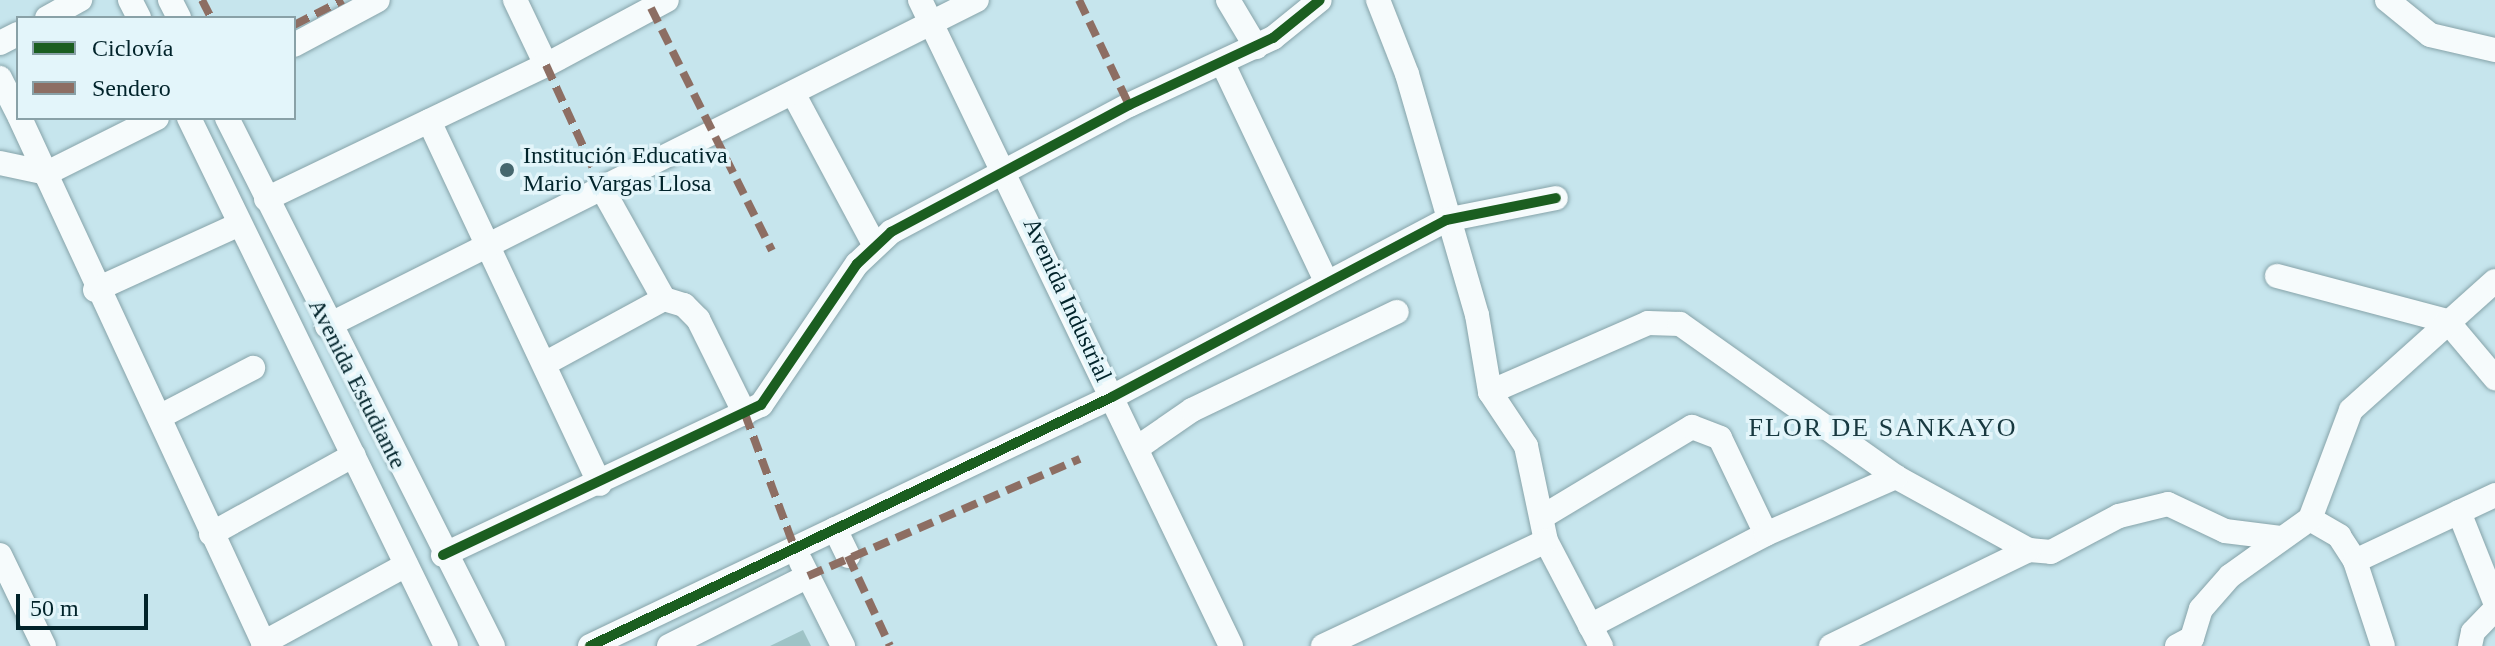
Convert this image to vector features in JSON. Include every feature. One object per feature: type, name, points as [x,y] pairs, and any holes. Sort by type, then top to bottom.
[{"type":"street","points":[[51,16],[80,0]]},
{"type":"street","points":[[296,44],[378,0]]},
{"type":"street","points":[[515,0],[546,65]]},
{"type":"street","points":[[266,199],[546,65],[667,0]]},
{"type":"street","name":"Avenida Industrial","points":[[920,0],[1005,170],[1231,646]]},
{"type":"street","points":[[327,326],[492,247],[977,0]]},
{"type":"street","points":[[1228,0],[1256,47]]},
{"type":"street","points":[[443,555],[745,414],[775,391],[874,244],[1005,170],[1256,47],[1320,0]]},
{"type":"street","points":[[1378,0],[1407,74],[1446,220],[1477,315],[1490,392],[1526,446],[1544,529],[1595,636],[1766,534],[1896,477]]},
{"type":"street","points":[[2387,0],[2430,35],[2495,50]]},
{"type":"street","points":[[1222,62],[1326,281]]},
{"type":"street","points":[[0,78],[16,110]]},
{"type":"street","points":[[793,93],[874,244]]},
{"type":"street","points":[[21,120],[47,173],[95,290],[161,416],[211,534],[264,644],[406,565]]},
{"type":"street","points":[[0,163],[47,173],[153,120]]},
{"type":"street","name":"Avenida Estudiante","points":[[190,120],[446,646]]},
{"type":"street","name":"Avenida Estudiante","points":[[228,120],[327,326],[443,555],[493,646]]},
{"type":"street","points":[[429,121],[492,247],[600,484]]},
{"type":"street","points":[[603,190],[664,299],[684,305],[698,319],[745,414]]},
{"type":"street","points":[[590,646],[1112,397],[1446,220],[1556,198]]},
{"type":"street","points":[[95,290],[240,224]]},
{"type":"street","points":[[2277,276],[2447,321],[2495,378]]},
{"type":"street","points":[[2188,643],[2201,609],[2230,576],[2310,519],[2351,410],[2495,281]]},
{"type":"street","points":[[546,363],[664,299]]},
{"type":"street","points":[[1137,448],[1192,410],[1397,312]]},
{"type":"street","points":[[1490,392],[1648,323],[1680,324],[1896,477],[2029,550],[2051,552],[2119,516],[2168,504],[2225,531],[2281,538]]},
{"type":"street","points":[[161,416],[253,368]]},
{"type":"street","points":[[1323,646],[1544,529],[1692,427],[1720,438],[1766,534]]},
{"type":"street","points":[[211,534],[354,455]]},
{"type":"street","points":[[2355,561],[2495,495]]},
{"type":"street","points":[[2459,512],[2495,602]]},
{"type":"street","points":[[2310,519],[2339,536],[2355,561],[2383,646]]},
{"type":"street","points":[[835,529],[848,556]]},
{"type":"street","points":[[795,549],[843,646]]},
{"type":"street","points":[[1831,646],[2029,550]]},
{"type":"street","points":[[0,555],[44,646]]},
{"type":"street","points":[[669,646],[808,576]]},
{"type":"street","points":[[2470,646],[2473,632],[2495,609]]},
{"type":"building","points":[[803,630],[811,646],[770,646]]},
{"type":"marked path","points":[[202,0],[210,16]]},
{"type":"marked path","points":[[296,24],[343,0]]},
{"type":"marked path","points":[[1079,0],[1129,105]]},
{"type":"marked path","points":[[651,8],[772,251]]},
{"type":"marked path","points":[[546,65],[603,190]]},
{"type":"marked path","points":[[745,414],[795,549]]},
{"type":"marked path","points":[[808,576],[1080,459]]},
{"type":"marked path","points":[[848,556],[890,646]]},
{"type":"cycle path","points":[[443,555],[761,405],[857,264],[891,232],[1129,105],[1273,38],[1320,0]]},
{"type":"cycle path","points":[[590,646],[1112,397],[1446,220],[1556,198]]},
{"type":"place","name":"Institución Educativa Mario Vargas Llosa","points":[[507,170]]},
{"type":"district","name":"FLOR DE SANKAYO","points":[[1883,428]]}]
